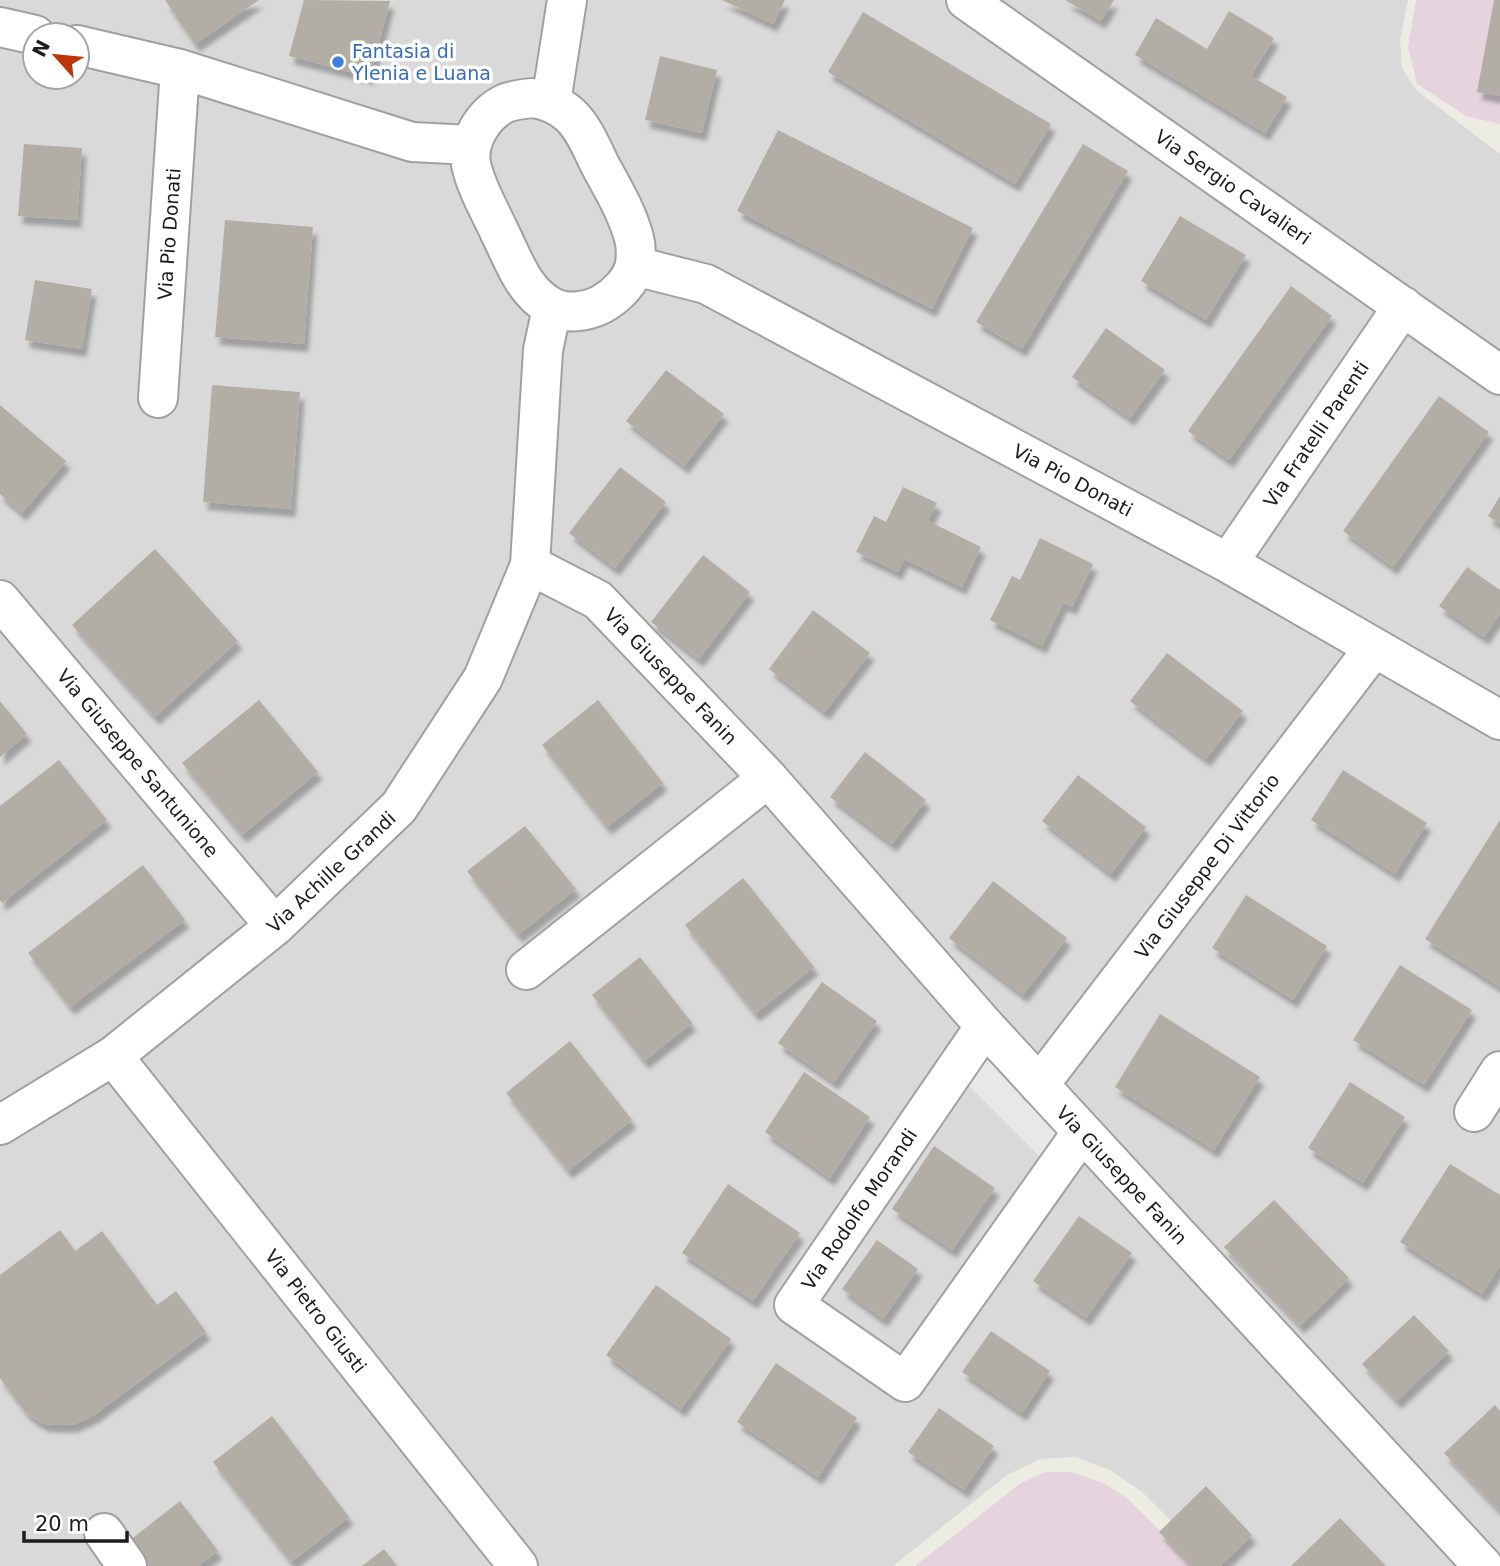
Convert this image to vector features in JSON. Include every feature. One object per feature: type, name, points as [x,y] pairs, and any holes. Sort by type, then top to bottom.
[{"type":"street","points":[[14,0],[0,25],[21,31]]},
{"type":"street","points":[[551,102],[567,0]]},
{"type":"street","name":"Via Sergio Cavalieri","points":[[966,0],[1500,374]]},
{"type":"street","points":[[91,48],[180,69],[412,142],[471,145]]},
{"type":"street","name":"Via Pio Donati","points":[[158,398],[180,69]]},
{"type":"street","points":[[532,98],[551,102],[572,116],[585,135],[627,217],[635,241],[635,266],[626,283],[616,294],[586,311],[552,308],[535,295],[522,277],[471,162],[471,145],[487,117],[497,108],[532,98]]},
{"type":"street","name":"Via Pio Donati","points":[[635,266],[706,284],[1228,563],[1500,720]]},
{"type":"street","name":"Via Fratelli Parenti","points":[[1228,563],[1403,306]]},
{"type":"street","name":"Via Achille Grandi","points":[[0,1125],[113,1056],[275,926],[399,807],[483,678],[530,565],[543,350],[552,308]]},
{"type":"street","name":"Via Giuseppe Fanin","points":[[530,565],[598,600],[768,778],[985,1026],[1483,1566]]},
{"type":"street","name":"Via Giuseppe Santunione","points":[[0,600],[275,926]]},
{"type":"street","name":"Via Giuseppe Di Vittorio","points":[[1039,1085],[1374,648]]},
{"type":"street","points":[[526,970],[768,778]]},
{"type":"street","name":"Via Rodolfo Morandi","points":[[985,1026],[794,1305],[905,1382],[1082,1132]]},
{"type":"street","name":"Via Pietro Giusti","points":[[113,1056],[518,1566]]},
{"type":"street","points":[[1474,1112],[1500,1071]]},
{"type":"street","points":[[104,1533],[127,1566]]},
{"type":"shaded area","points":[[0,0],[1408,0],[1400,40],[1402,68],[1416,90],[1500,154],[1500,1566],[1216,1566],[1141,1491],[1110,1470],[1075,1457],[1040,1459],[1007,1475],[893,1566],[0,1566]]},
{"type":"shaded area","points":[[1416,0],[1500,0],[1500,124],[1466,116],[1417,84],[1408,47]]},
{"type":"shaded area","points":[[987,1055],[1060,1133],[1041,1158],[966,1083]]},
{"type":"shaded area","points":[[1046,1472],[1072,1472],[1103,1483],[1127,1498],[1196,1566],[915,1566],[1021,1483]]},
{"type":"building","points":[[165,0],[259,0],[195,44]]},
{"type":"building","points":[[304,0],[390,1],[370,77],[289,56]]},
{"type":"building","points":[[722,0],[785,0],[773,24]]},
{"type":"building","points":[[1065,0],[1114,0],[1101,21]]},
{"type":"building","points":[[1494,0],[1500,0],[1500,96],[1477,92]]},
{"type":"building","points":[[1229,11],[1274,38],[1251,76],[1287,97],[1265,133],[1135,55],[1156,18],[1207,49]]},
{"type":"building","points":[[863,12],[1051,124],[1015,184],[828,72]]},
{"type":"building","points":[[660,56],[717,70],[702,133],[645,120]]},
{"type":"building","points":[[778,130],[973,228],[932,309],[737,211]]},
{"type":"building","points":[[24,144],[82,148],[77,220],[18,216]]},
{"type":"building","points":[[1083,144],[1128,171],[1022,349],[976,322]]},
{"type":"building","points":[[1180,216],[1246,255],[1206,320],[1141,281]]},
{"type":"building","points":[[225,220],[313,227],[304,344],[215,337]]},
{"type":"building","points":[[35,280],[92,289],[82,349],[25,340]]},
{"type":"building","points":[[1291,286],[1332,316],[1229,460],[1188,431]]},
{"type":"building","points":[[1106,328],[1165,370],[1130,418],[1072,377]]},
{"type":"building","points":[[666,370],[724,414],[684,466],[626,421]]},
{"type":"building","points":[[212,385],[300,392],[291,509],[203,502]]},
{"type":"building","points":[[1439,396],[1489,432],[1393,567],[1343,531]]},
{"type":"building","points":[[0,405],[66,461],[22,513],[0,494]]},
{"type":"building","points":[[620,467],[666,502],[615,568],[569,533]]},
{"type":"building","points":[[903,487],[937,503],[928,521],[981,547],[962,587],[904,559],[898,572],[856,552],[874,516],[886,522]]},
{"type":"building","points":[[1500,496],[1500,524],[1488,516]]},
{"type":"building","points":[[1040,538],[1093,564],[1072,607],[1063,603],[1042,646],[990,620],[1012,576],[1020,580]]},
{"type":"building","points":[[155,549],[238,641],[155,717],[72,625]]},
{"type":"building","points":[[703,555],[750,592],[699,659],[651,622]]},
{"type":"building","points":[[1467,567],[1500,590],[1500,614],[1484,637],[1439,606]]},
{"type":"building","points":[[813,610],[870,653],[825,712],[769,669]]},
{"type":"building","points":[[1167,653],[1243,711],[1206,759],[1130,701]]},
{"type":"building","points":[[259,700],[318,772],[242,835],[182,763]]},
{"type":"building","points":[[598,700],[663,783],[607,827],[542,745]]},
{"type":"building","points":[[0,701],[27,734],[0,757]]},
{"type":"building","points":[[865,752],[926,800],[892,844],[830,797]]},
{"type":"building","points":[[59,760],[107,820],[2,903],[0,806]]},
{"type":"building","points":[[1343,770],[1427,823],[1395,874],[1311,820]]},
{"type":"building","points":[[1078,775],[1146,827],[1111,874],[1042,821]]},
{"type":"building","points":[[1500,820],[1500,987],[1425,939]]},
{"type":"building","points":[[525,826],[576,889],[518,935],[467,871]]},
{"type":"building","points":[[143,865],[185,920],[70,1007],[28,953]]},
{"type":"building","points":[[743,878],[814,967],[755,1014],[685,925]]},
{"type":"building","points":[[993,881],[1067,938],[1023,995],[949,938]]},
{"type":"building","points":[[1246,895],[1327,946],[1293,1000],[1212,948]]},
{"type":"building","points":[[640,957],[692,1023],[644,1061],[592,995]]},
{"type":"building","points":[[1400,965],[1472,1010],[1424,1085],[1353,1040]]},
{"type":"building","points":[[822,982],[877,1021],[834,1082],[778,1043]]},
{"type":"building","points":[[1160,1014],[1260,1077],[1214,1150],[1115,1087]]},
{"type":"building","points":[[570,1041],[632,1120],[568,1171],[506,1093]]},
{"type":"building","points":[[804,1072],[870,1117],[830,1178],[765,1132]]},
{"type":"building","points":[[1350,1082],[1405,1117],[1363,1183],[1308,1148]]},
{"type":"building","points":[[934,1146],[995,1188],[952,1250],[892,1209]]},
{"type":"building","points":[[1450,1164],[1500,1195],[1500,1266],[1482,1294],[1400,1242]]},
{"type":"building","points":[[728,1184],[800,1233],[753,1301],[682,1253]]},
{"type":"building","points":[[1274,1200],[1349,1278],[1300,1326],[1224,1247]]},
{"type":"building","points":[[1079,1216],[1132,1253],[1086,1318],[1033,1281]]},
{"type":"building","points":[[60,1230],[75,1251],[102,1231],[157,1305],[176,1291],[206,1332],[94,1415],[75,1424],[64,1425],[44,1424],[33,1418],[0,1378],[0,1275]]},
{"type":"building","points":[[877,1240],[918,1269],[883,1319],[842,1289]]},
{"type":"building","points":[[656,1285],[731,1339],[681,1409],[606,1355]]},
{"type":"building","points":[[1414,1315],[1449,1351],[1397,1401],[1362,1364]]},
{"type":"building","points":[[991,1331],[1050,1371],[1022,1413],[962,1372]]},
{"type":"building","points":[[776,1363],[857,1418],[818,1477],[737,1422]]},
{"type":"building","points":[[1495,1405],[1500,1411],[1500,1511],[1444,1453]]},
{"type":"building","points":[[939,1408],[994,1446],[964,1490],[908,1452]]},
{"type":"building","points":[[272,1416],[349,1517],[291,1562],[213,1462]]},
{"type":"building","points":[[1206,1486],[1252,1535],[1220,1566],[1192,1566],[1159,1532]]},
{"type":"building","points":[[180,1501],[218,1551],[198,1566],[133,1566],[120,1548]]},
{"type":"building","points":[[1340,1518],[1386,1566],[1291,1566]]},
{"type":"building","points":[[384,1549],[397,1566],[362,1566]]},
{"type":"place","name":"Fantasia di Ylenia e Luana","points":[[338,62]]}]
